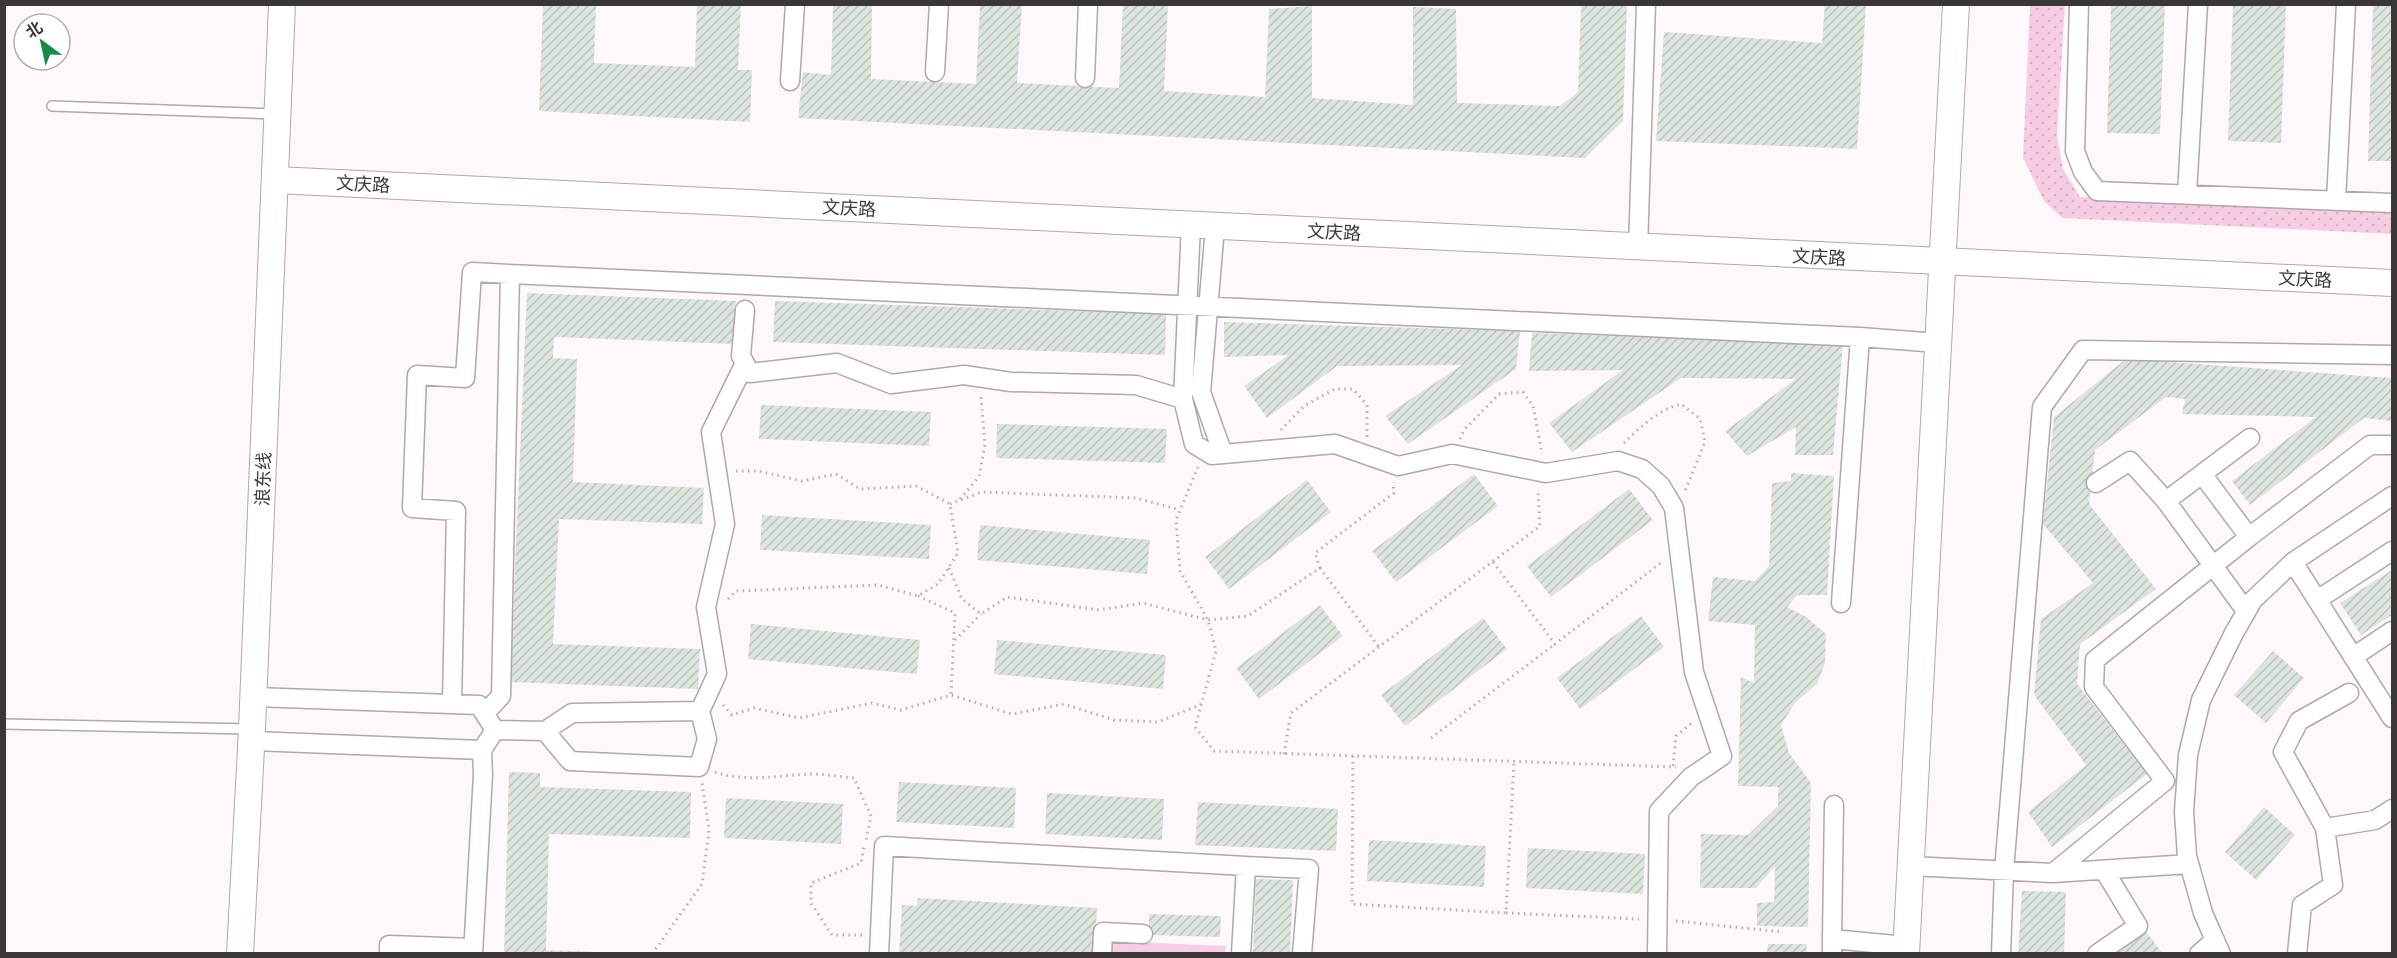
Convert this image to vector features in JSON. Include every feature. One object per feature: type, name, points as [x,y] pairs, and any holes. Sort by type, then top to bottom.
[{"type":"street","name":"浪东线","points":[[240,954],[252,735],[282,4]]},
{"type":"street","points":[[790,81],[795,4]]},
{"type":"street","points":[[934,72],[939,4]]},
{"type":"street","points":[[1084,78],[1088,4]]},
{"type":"street","points":[[1638,248],[1646,4]]},
{"type":"street","points":[[1834,806],[1832,946],[1906,950],[1956,4]]},
{"type":"street","points":[[2079,4],[2075,151],[2083,172],[2097,190],[2392,203]]},
{"type":"street","points":[[2187,194],[2198,4]]},
{"type":"street","points":[[2336,201],[2346,4]]},
{"type":"street","name":"文庆路","points":[[276,180],[2392,283]]},
{"type":"street","points":[[1203,226],[1187,307],[1183,399],[1194,444],[1214,453],[1335,444],[1398,466],[1452,454],[1542,472],[1618,461],[1642,469],[1661,486],[1674,508],[1694,672],[1722,756],[1691,777],[1659,811],[1658,954]]},
{"type":"street","points":[[1203,226],[1209,308],[1201,392],[1214,453]]},
{"type":"street","points":[[452,704],[456,511],[412,508],[417,375],[465,378],[472,272],[1860,337],[1938,343]]},
{"type":"street","points":[[485,713],[501,696],[510,274]]},
{"type":"street","points":[[745,310],[741,356],[750,373],[837,363],[891,384],[964,375],[1011,382],[1136,385],[1183,399]]},
{"type":"street","points":[[1841,603],[1860,337]]},
{"type":"street","points":[[2001,954],[2004,871],[2042,407],[2084,350],[2392,355]]},
{"type":"street","points":[[545,731],[570,761],[699,767],[707,739],[700,711],[717,674],[706,607],[726,524],[711,432],[745,363]]},
{"type":"street","points":[[2166,501],[2250,438]]},
{"type":"street","points":[[2053,873],[2165,781],[2094,687],[2095,660],[2249,537],[2370,445],[2392,446]]},
{"type":"street","points":[[2096,483],[2130,461],[2166,501],[2246,611]]},
{"type":"street","points":[[2202,474],[2249,537]]},
{"type":"street","points":[[2199,954],[2218,947],[2204,913],[2189,864],[2184,812],[2188,755],[2201,700],[2253,600],[2293,562],[2392,496]]},
{"type":"street","points":[[2317,600],[2392,551]]},
{"type":"street","points":[[2293,562],[2353,657],[2391,711]]},
{"type":"street","points":[[2353,657],[2392,631]]},
{"type":"street","points":[[2297,954],[2302,905],[2333,885],[2325,828],[2283,752],[2299,722],[2349,693]]},
{"type":"street","points":[[253,698],[479,705],[495,730]]},
{"type":"street","points":[[495,730],[545,731],[572,713],[700,711]]},
{"type":"street","points":[[389,954],[389,945],[473,951],[483,774],[482,750],[495,730]]},
{"type":"street","points":[[252,735],[482,750]]},
{"type":"street","points":[[2325,828],[2375,820],[2392,809]]},
{"type":"street","points":[[879,954],[884,846],[1309,869],[1302,954]]},
{"type":"street","points":[[1910,866],[2053,873],[2189,864]]},
{"type":"street","points":[[1241,954],[1246,866]]},
{"type":"street","points":[[2097,954],[2138,926],[2104,870]]},
{"type":"street","points":[[1102,954],[1103,932],[1143,934]]},
{"type":"lane","points":[[52,106],[278,114]]},
{"type":"lane","points":[[4,724],[252,735]]},
{"type":"path","points":[[1271,450],[1277,433],[1304,406],[1335,389],[1353,389],[1367,405],[1367,456]]},
{"type":"path","points":[[1284,754],[1291,713],[1540,526],[1542,472],[1533,406],[1523,392],[1499,394],[1464,430],[1452,454]]},
{"type":"path","points":[[959,501],[979,477],[985,445],[981,397]]},
{"type":"path","points":[[1604,464],[1637,430],[1670,406],[1681,404],[1700,419],[1705,441],[1684,492],[1674,508]]},
{"type":"path","points":[[1214,453],[1176,520],[1180,571],[1208,620],[1216,651],[1195,727],[1214,751],[1673,766],[1691,777]]},
{"type":"path","points":[[1379,647],[1320,568],[1314,553],[1394,494],[1390,464]]},
{"type":"path","points":[[717,471],[758,471],[802,481],[836,474],[860,489],[916,486],[950,504],[982,492],[1136,498],[1180,510]]},
{"type":"path","points":[[918,596],[938,584],[958,553],[950,504]]},
{"type":"path","points":[[1431,738],[1679,549]]},
{"type":"path","points":[[1493,562],[1555,644]]},
{"type":"path","points":[[949,568],[962,599],[981,614]]},
{"type":"path","points":[[954,641],[981,614],[1007,597],[1099,610],[1143,603],[1208,620],[1248,616],[1320,568]]},
{"type":"path","points":[[708,620],[736,591],[878,585],[918,596],[955,613],[951,695]]},
{"type":"path","points":[[710,690],[732,715],[754,708],[799,718],[872,703],[901,710],[951,695],[1012,714],[1064,704],[1114,720],[1158,722],[1202,704]]},
{"type":"path","points":[[1673,766],[1676,736],[1692,722],[1709,717]]},
{"type":"path","points":[[1353,756],[1352,904],[1506,913],[1514,761]]},
{"type":"path","points":[[652,954],[702,884],[709,830],[699,767],[730,778],[814,774],[854,778],[872,816],[861,863],[811,883],[811,903],[832,935],[866,935]]},
{"type":"shaded area","points":[[2030,5],[2065,5],[2057,135],[2063,169],[2080,197],[2392,210],[2392,234],[2062,218],[2044,201],[2023,158]]},
{"type":"shaded area","points":[[1111,941],[1226,946],[1225,953],[1111,954]]},
{"type":"building","points":[[543,4],[596,4],[594,63],[695,67],[697,4],[741,4],[738,70],[752,70],[750,122],[539,111]]},
{"type":"building","points":[[833,4],[872,4],[871,79],[976,84],[980,4],[1022,4],[1017,83],[1119,88],[1123,4],[1168,4],[1164,91],[1265,97],[1269,9],[1312,6],[1312,98],[1413,105],[1413,7],[1456,9],[1457,103],[1560,106],[1578,92],[1581,4],[1627,4],[1623,121],[1585,158],[798,118],[803,72],[831,75]]},
{"type":"building","points":[[1825,4],[1866,4],[1857,149],[1656,141],[1664,32],[1822,43]]},
{"type":"building","points":[[2111,4],[2165,4],[2160,134],[2107,133]]},
{"type":"building","points":[[2233,4],[2286,4],[2281,143],[2228,141]]},
{"type":"building","points":[[2373,4],[2392,4],[2392,161],[2368,161]]},
{"type":"building","points":[[527,293],[736,301],[734,344],[554,337],[553,358],[577,359],[573,482],[704,488],[702,524],[559,519],[553,644],[700,649],[698,689],[510,682]]},
{"type":"building","points":[[775,301],[1166,314],[1165,355],[773,342]]},
{"type":"building","points":[[1224,322],[1520,331],[1516,369],[1408,444],[1385,416],[1462,365],[1337,366],[1267,418],[1244,386],[1289,355],[1224,357]]},
{"type":"building","points":[[1532,333],[1843,344],[1833,455],[1795,455],[1796,427],[1747,456],[1725,431],[1796,379],[1681,378],[1572,452],[1549,423],[1623,370],[1529,371]]},
{"type":"building","points":[[2126,359],[2392,378],[2392,421],[2364,418],[2250,505],[2232,481],[2316,417],[2182,414],[2185,399],[2166,397],[2095,450],[2089,504],[2156,589],[2080,644],[2077,684],[2147,774],[2052,847],[2028,812],[2086,765],[2034,695],[2041,619],[2093,583],[2043,524],[2054,417]]},
{"type":"building","points":[[761,405],[931,412],[929,446],[759,439]]},
{"type":"building","points":[[997,424],[1167,429],[1165,463],[996,458]]},
{"type":"building","points":[[1791,473],[1834,476],[1827,595],[1797,595],[1787,607],[1806,617],[1826,634],[1825,663],[1817,684],[1795,703],[1781,725],[1789,753],[1811,783],[1808,927],[1757,926],[1757,903],[1774,902],[1775,866],[1756,888],[1700,888],[1701,834],[1748,835],[1778,806],[1778,787],[1738,786],[1741,677],[1754,683],[1755,625],[1708,621],[1713,577],[1755,581],[1769,566],[1772,483],[1791,481]]},
{"type":"building","points":[[1474,474],[1498,506],[1396,582],[1372,551]]},
{"type":"building","points":[[1307,480],[1331,512],[1229,589],[1205,557]]},
{"type":"building","points":[[1629,489],[1653,520],[1551,597],[1527,566]]},
{"type":"building","points":[[762,515],[931,525],[929,559],[760,550]]},
{"type":"building","points":[[980,525],[1150,540],[1147,574],[977,560]]},
{"type":"building","points":[[2392,570],[2392,615],[2361,635],[2340,603]]},
{"type":"building","points":[[1320,605],[1343,636],[1259,699],[1236,668]]},
{"type":"building","points":[[1641,616],[1664,647],[1580,709],[1557,678]]},
{"type":"building","points":[[1483,618],[1507,649],[1405,726],[1381,695]]},
{"type":"building","points":[[751,624],[920,640],[917,674],[748,659]]},
{"type":"building","points":[[997,640],[1166,655],[1163,689],[994,674]]},
{"type":"building","points":[[2273,651],[2304,678],[2266,723],[2234,695]]},
{"type":"building","points":[[509,772],[540,773],[540,787],[691,792],[690,838],[549,834],[546,950],[597,952],[597,954],[504,954]]},
{"type":"building","points":[[899,782],[1016,788],[1014,828],[896,822]]},
{"type":"building","points":[[1047,793],[1164,799],[1162,840],[1045,834]]},
{"type":"building","points":[[726,798],[843,804],[841,844],[724,838]]},
{"type":"building","points":[[1198,802],[1338,809],[1336,851],[1195,845]]},
{"type":"building","points":[[2264,807],[2295,835],[2256,880],[2225,852]]},
{"type":"building","points":[[1369,840],[1486,846],[1484,887],[1367,881]]},
{"type":"building","points":[[1528,848],[1645,854],[1643,894],[1526,888]]},
{"type":"building","points":[[1256,879],[1293,880],[1290,954],[1253,954]]},
{"type":"building","points":[[2022,891],[2066,892],[2064,954],[2018,954]]},
{"type":"building","points":[[918,898],[1097,908],[1094,954],[899,954],[902,905],[917,906]]},
{"type":"building","points":[[1149,914],[1221,916],[1220,937],[1149,935]]},
{"type":"building","points":[[2144,929],[2163,954],[2107,954]]},
{"type":"building","points":[[1768,944],[1807,944],[1806,954],[1767,954]]}]
